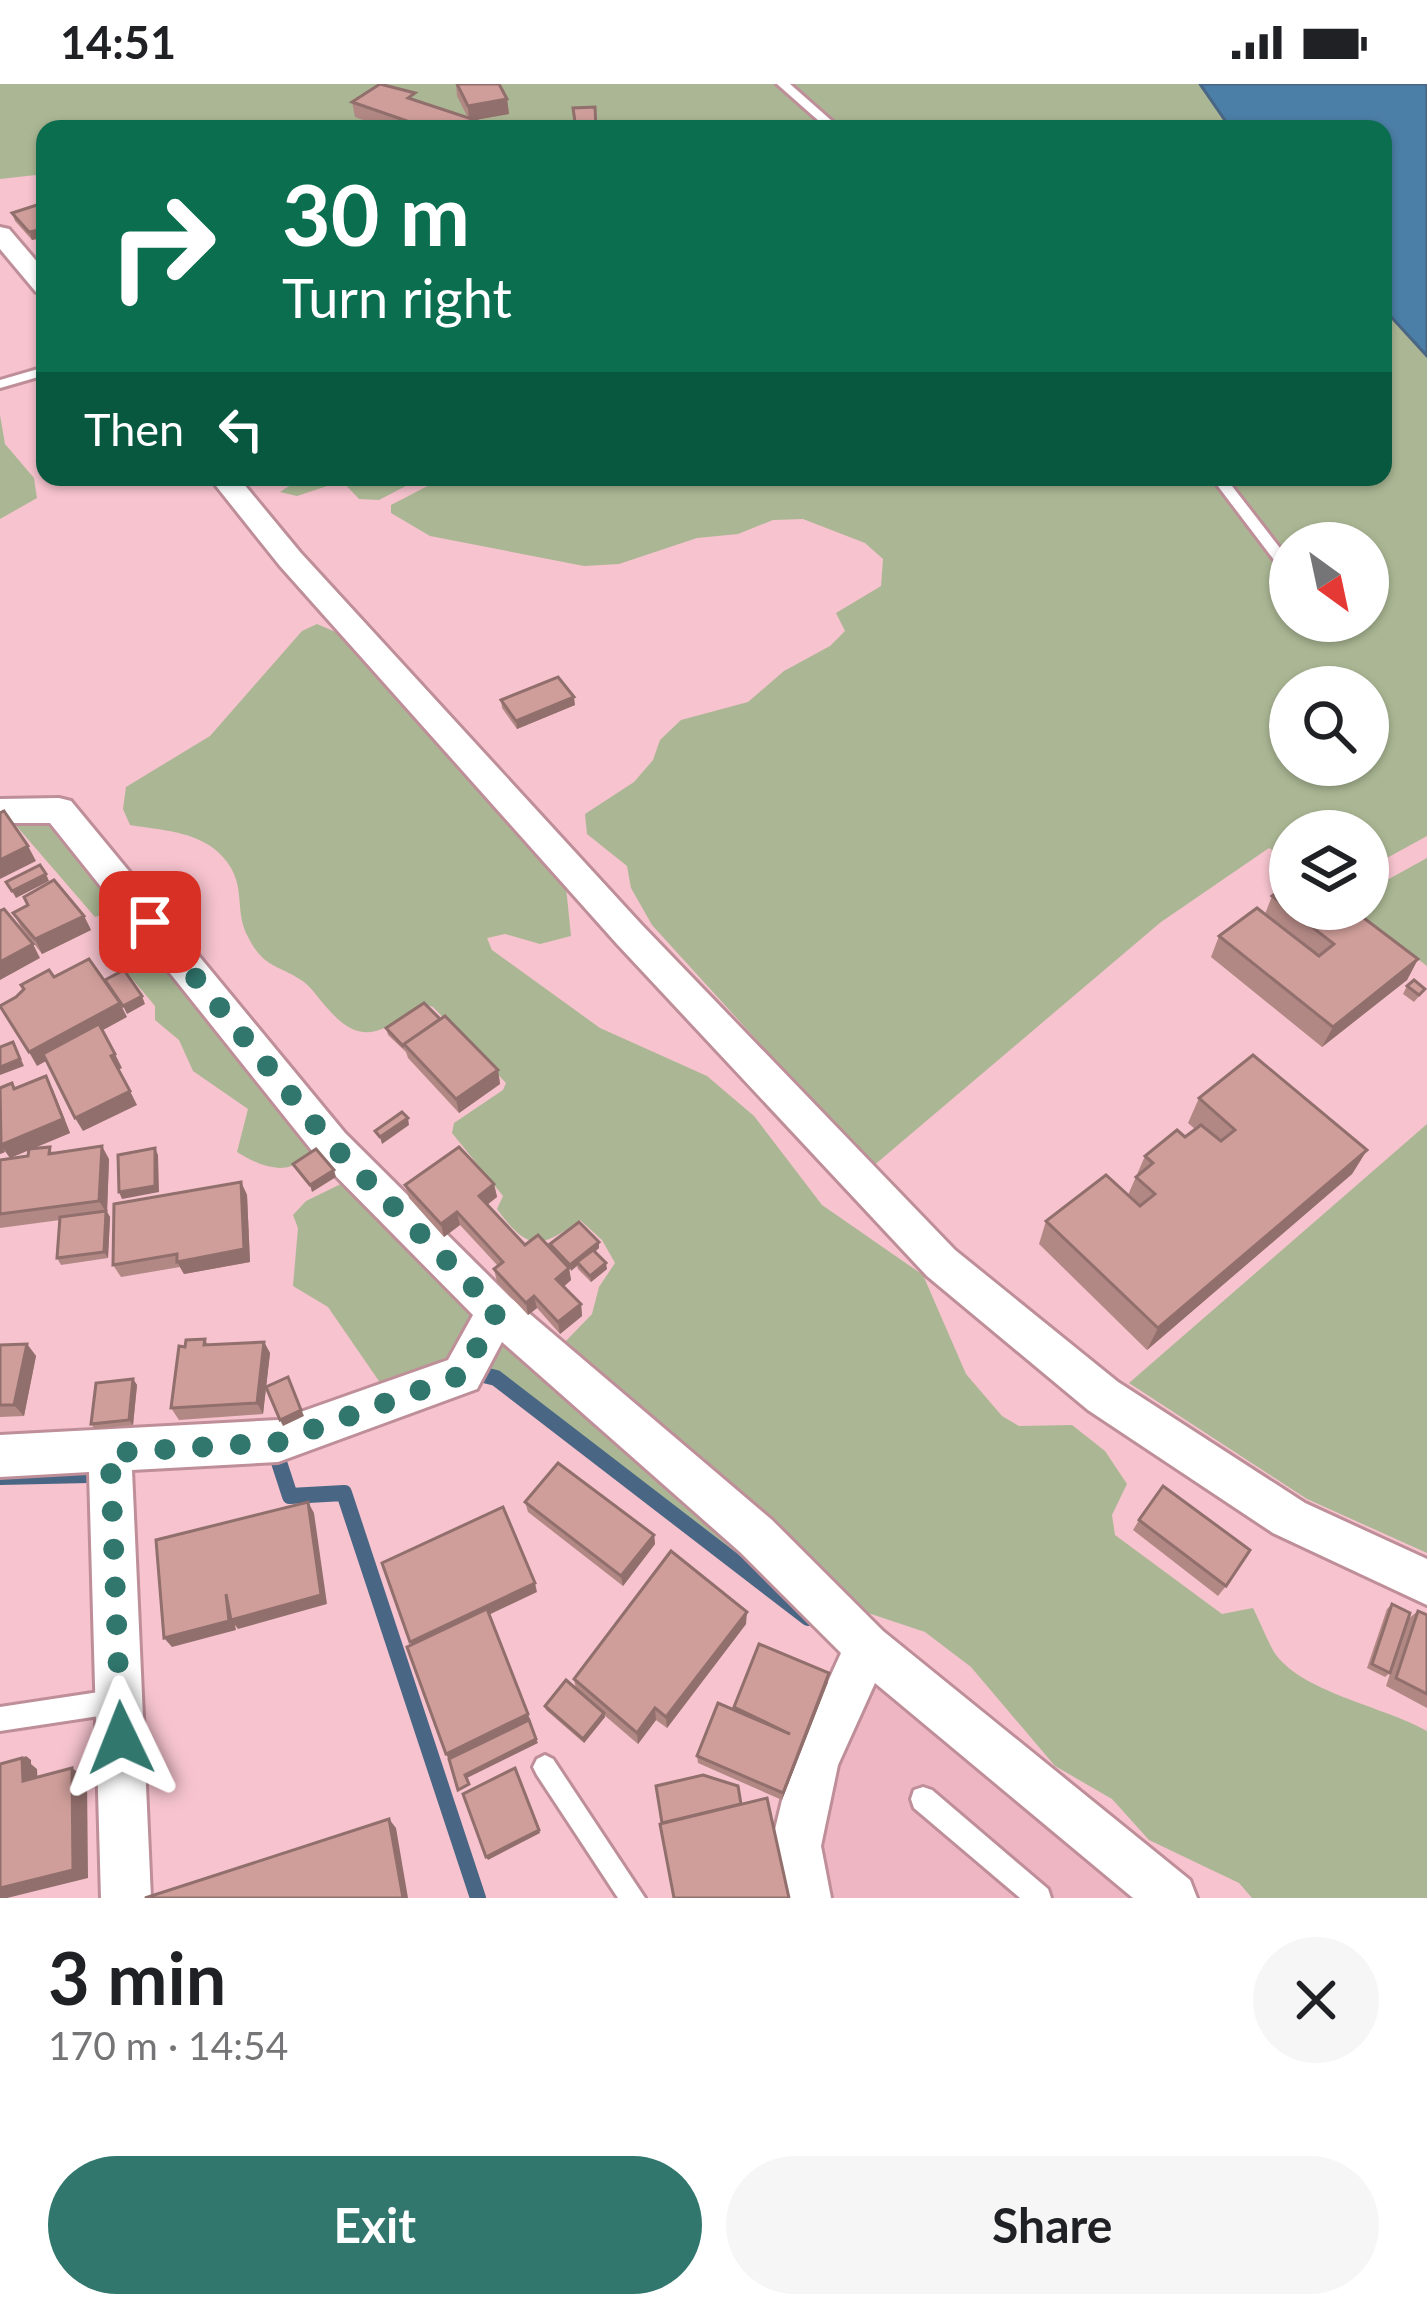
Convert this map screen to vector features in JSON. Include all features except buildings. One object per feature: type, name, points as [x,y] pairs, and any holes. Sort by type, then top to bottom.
[{"type":"street","points":[[0,234],[36,276]]},
{"type":"street","points":[[230,486],[290,559],[629,934],[941,1263],[1103,1396],[1289,1518],[1427,1582]]},
{"type":"street","points":[[0,811],[59,810],[331,1144],[497,1311],[756,1536],[867,1647],[1172,1898]]},
{"type":"street","points":[[0,1456],[278,1442],[462,1375],[497,1311]]},
{"type":"street","points":[[110,1453],[126,1898]]},
{"type":"street","points":[[806,1898],[796,1846],[815,1763],[867,1647]]},
{"type":"lane","points":[[783,84],[825,120]]},
{"type":"lane","points":[[0,384],[36,374]]},
{"type":"lane","points":[[1225,486],[1269,544]]},
{"type":"lane","points":[[0,1719],[119,1701]]},
{"type":"lane","points":[[545,1767],[633,1898]]},
{"type":"lane","points":[[923,1799],[1039,1898]]},
{"type":"shaded area","points":[[871,1667],[1151,1898],[818,1898],[809,1845]]},
{"type":"green space","points":[[0,84],[1200,84],[1225,120],[36,120],[36,175],[0,179]]},
{"type":"green space","points":[[1392,318],[1427,356],[1427,836],[1389,857],[1389,810],[1269,810],[1269,848],[1161,922],[872,1167],[652,925],[631,888],[627,866],[587,834],[585,814],[634,782],[653,760],[660,740],[681,720],[748,702],[784,671],[830,646],[845,631],[836,613],[881,586],[883,559],[865,543],[803,519],[773,520],[738,534],[697,538],[619,564],[584,566],[430,536],[391,513],[391,505],[428,486],[1392,486]]},
{"type":"green space","points":[[0,415],[5,444],[34,478],[37,498],[0,519]]},
{"type":"green space","points":[[289,486],[327,486],[297,496],[280,492]]},
{"type":"green space","points":[[347,486],[406,486],[379,500],[359,499]]},
{"type":"green space","points":[[317,624],[338,633],[566,887],[571,936],[540,944],[505,934],[487,938],[492,950],[600,1028],[707,1076],[754,1116],[822,1205],[923,1275],[966,1374],[1002,1416],[1019,1426],[1072,1425],[1105,1451],[1127,1484],[1112,1515],[1115,1535],[1222,1614],[1253,1608],[1274,1652],[1303,1678],[1427,1731],[1427,1898],[1252,1898],[1239,1883],[1149,1840],[1112,1799],[1055,1766],[971,1667],[925,1632],[847,1606],[563,1344],[592,1314],[599,1287],[615,1263],[602,1240],[580,1220],[554,1237],[535,1242],[517,1233],[497,1209],[503,1196],[452,1133],[454,1123],[503,1090],[506,1083],[433,1007],[424,1004],[376,1031],[354,1030],[342,1022],[304,982],[266,961],[254,947],[243,926],[234,874],[218,852],[188,836],[130,825],[123,809],[126,787],[210,736],[302,631]]},
{"type":"green space","points":[[13,822],[53,822],[118,903],[115,911],[95,917]]},
{"type":"green space","points":[[1427,858],[1427,966],[1379,930],[1389,930],[1389,879]]},
{"type":"green space","points":[[137,949],[154,951],[315,1144],[299,1163],[279,1168],[237,1152],[248,1109],[193,1071],[179,1040],[155,1020],[155,1006],[120,964]]},
{"type":"green space","points":[[1427,1124],[1427,1553],[1307,1499],[1129,1383]]},
{"type":"green space","points":[[347,1181],[472,1317],[475,1327],[461,1355],[383,1387],[328,1307],[293,1286],[298,1228],[293,1215],[306,1201]]},
{"type":"green space","points":[[496,1332],[802,1603],[498,1371],[479,1365]]},
{"type":"water","points":[[1200,84],[1427,84],[1427,356],[1392,318],[1392,120],[1225,120]]},
{"type":"waterway","points":[[484,1375],[496,1378],[808,1618]]},
{"type":"waterway","points":[[266,1454],[276,1453],[290,1496],[344,1493],[478,1898]]},
{"type":"waterway","points":[[0,1477],[89,1475]]},
{"type":"route","points":[[121,1738],[110,1453],[278,1442],[462,1375],[497,1311],[331,1144],[150,922]]}]
